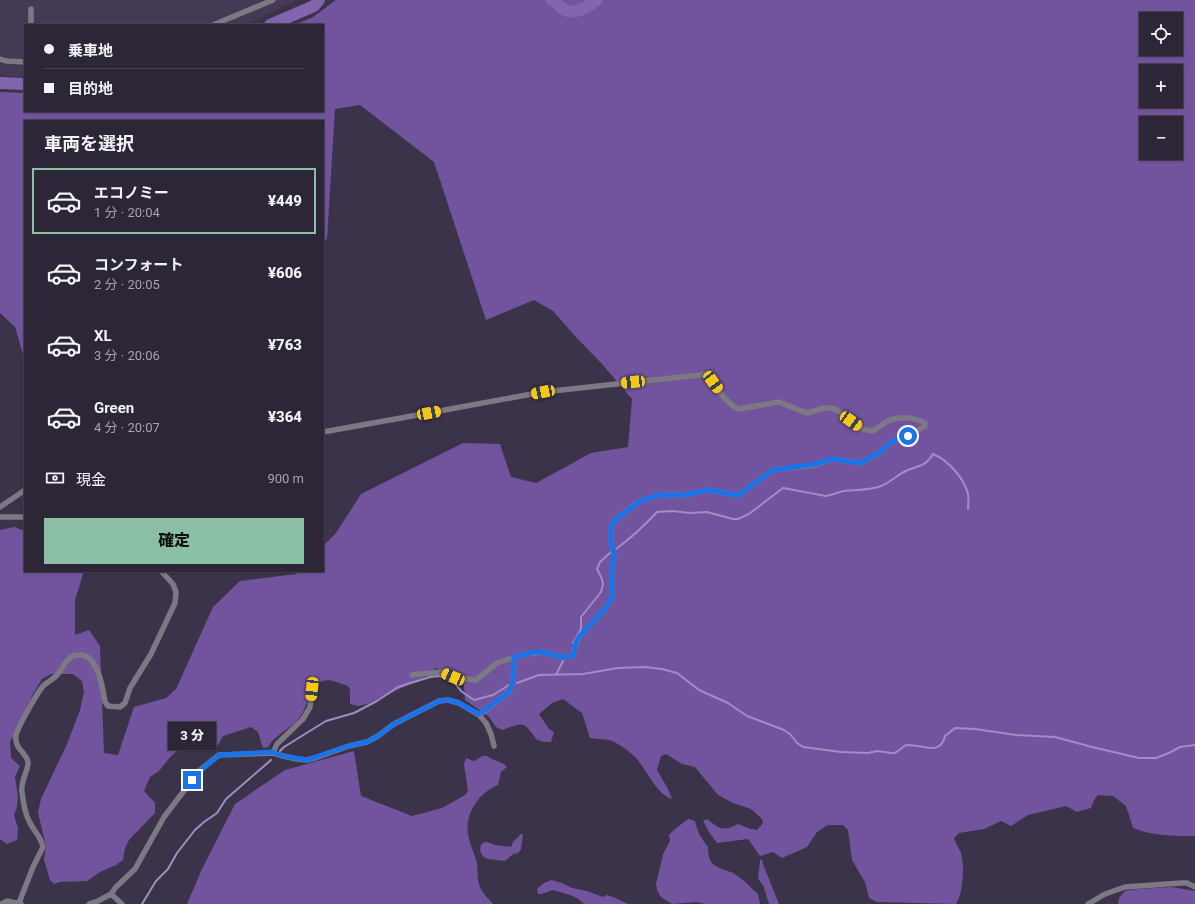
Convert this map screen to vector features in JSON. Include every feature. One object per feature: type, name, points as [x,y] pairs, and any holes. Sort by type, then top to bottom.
[{"type":"street","points":[[215,24],[273,0]]},
{"type":"street","points":[[31,9],[32,24]]},
{"type":"street","points":[[0,59],[6,61],[24,62]]},
{"type":"street","points":[[324,432],[543,392],[709,374],[710,378],[732,406],[739,409],[779,402],[804,413],[830,408],[837,410],[862,429],[872,431],[894,419],[911,419],[925,423],[925,426],[917,432],[891,442],[879,453],[860,463],[832,459],[815,464],[773,470],[740,494],[736,495],[708,490],[685,495],[659,495],[647,498],[636,504],[615,520],[611,527],[611,544],[614,553],[612,593],[610,602],[580,636],[576,642],[573,656],[562,657],[542,652],[535,652],[514,657],[497,663],[476,680],[453,677],[441,672],[412,675]]},
{"type":"street","points":[[0,507],[24,491]]},
{"type":"street","points":[[0,517],[24,516]]},
{"type":"street","points":[[1,904],[7,901],[20,903],[33,867],[43,847],[41,838],[28,820],[21,790],[28,762],[17,745],[16,734],[33,701],[44,685],[62,670],[70,658],[74,655],[83,655],[92,660],[99,672],[105,702],[108,706],[120,707],[125,703],[130,688],[151,654],[175,603],[176,592],[173,584],[162,572]]},
{"type":"street","points":[[479,714],[508,693],[513,683],[514,657]]},
{"type":"street","points":[[272,752],[277,744],[303,719],[310,708],[313,678]]},
{"type":"street","points":[[89,904],[111,894],[116,887],[135,869],[164,817],[200,771],[219,755],[272,752],[283,756],[307,760],[348,746],[367,742],[394,724],[439,701],[448,700],[459,703],[479,714],[486,723],[494,746]]},
{"type":"street","points":[[1088,904],[1105,894],[1125,887],[1181,883],[1187,883],[1195,887]]},
{"type":"street","points":[[111,894],[122,904]]},
{"type":"shaded area","points":[[0,0],[297,0],[247,24],[24,24],[24,76],[6,76],[0,74]]},
{"type":"shaded area","points":[[336,0],[1195,0],[1195,836],[1171,836],[1141,831],[1133,828],[1126,806],[1113,796],[1098,795],[1091,808],[1077,812],[1066,806],[1028,815],[1011,826],[1001,821],[984,829],[959,833],[954,838],[961,853],[963,872],[962,886],[956,904],[877,902],[869,898],[865,882],[852,860],[848,830],[843,825],[828,825],[817,832],[807,847],[782,858],[773,852],[760,856],[748,839],[717,843],[703,821],[707,819],[715,825],[725,829],[738,824],[757,830],[763,823],[762,819],[751,809],[733,803],[718,795],[695,767],[682,764],[666,754],[661,756],[657,770],[672,799],[661,792],[635,757],[626,750],[609,740],[590,738],[582,713],[563,699],[552,703],[539,714],[549,729],[554,732],[551,742],[544,742],[537,740],[529,729],[523,725],[502,730],[496,727],[489,717],[465,700],[464,686],[461,676],[436,668],[425,677],[368,704],[358,706],[350,704],[350,690],[348,686],[327,680],[323,681],[308,691],[308,698],[302,714],[294,724],[271,742],[268,747],[263,748],[258,732],[251,727],[223,736],[213,750],[206,741],[180,749],[171,756],[159,771],[150,777],[144,791],[155,803],[155,813],[129,840],[125,848],[123,860],[100,872],[87,881],[60,882],[54,884],[50,880],[44,860],[46,846],[38,813],[41,799],[67,744],[80,710],[84,692],[82,681],[73,674],[51,674],[42,679],[10,741],[11,758],[20,766],[15,777],[18,797],[14,815],[18,828],[17,840],[7,844],[0,839],[0,530],[14,527],[24,531],[24,572],[84,572],[75,600],[75,635],[89,630],[100,646],[104,753],[118,755],[134,707],[166,698],[176,689],[213,607],[240,581],[296,574],[298,572],[324,572],[324,545],[336,533],[361,494],[463,443],[500,444],[511,477],[536,483],[591,453],[628,447],[632,399],[553,311],[534,300],[486,320],[434,162],[360,105],[335,109],[327,239],[324,240],[324,120],[24,120],[24,358],[15,327],[0,313],[0,92],[24,93],[24,112],[324,112],[324,24],[296,24],[313,17]]},
{"type":"shaded area","points":[[354,751],[361,796],[412,816],[442,808],[465,795],[468,791],[464,764],[466,758],[474,761],[483,756],[487,756],[503,763],[507,767],[501,772],[498,785],[484,794],[473,807],[468,822],[469,839],[477,863],[479,884],[483,892],[493,904],[187,904],[202,869],[235,804],[285,770]]},
{"type":"shaded area","points":[[688,819],[695,821],[703,841],[708,847],[711,861],[714,865],[733,873],[744,881],[758,894],[760,904],[706,904],[696,902],[672,904],[661,897],[657,890],[656,884],[663,854],[670,841],[669,835]]},
{"type":"shaded area","points":[[521,834],[523,834],[521,849],[518,853],[513,854],[505,861],[485,858],[481,853],[480,848],[483,843],[487,842],[495,845],[511,847],[513,842]]},
{"type":"shaded area","points":[[762,859],[779,904],[769,904],[763,885],[758,879],[760,860]]},
{"type":"shaded area","points":[[551,880],[603,897],[607,895],[628,904],[584,904],[574,896],[552,890],[538,894],[537,889],[544,883]]},
{"type":"shaded area","points":[[1172,887],[1195,891],[1195,904],[1118,904],[1119,898],[1125,891]]},
{"type":"waterway","points":[[272,24],[314,6],[319,0]]},
{"type":"waterway","points":[[552,0],[566,11],[571,12],[585,8],[597,0]]},
{"type":"waterway","points":[[0,83],[24,84]]},
{"type":"waterway","points":[[616,549],[637,532],[657,512],[707,512],[738,519],[749,514],[783,488],[826,496],[844,491],[872,489],[885,484],[904,472],[922,465],[933,454],[950,465],[963,482],[968,494],[968,509]]},
{"type":"waterway","points":[[573,643],[581,629],[581,617],[601,592],[603,584],[597,569],[600,562],[611,552]]},
{"type":"waterway","points":[[556,675],[563,661]]},
{"type":"waterway","points":[[517,683],[539,675],[583,674],[618,668],[645,667],[662,669],[677,673],[699,690],[728,703],[747,716],[784,730],[803,747],[841,752],[868,753],[877,751],[895,753],[906,745],[935,748],[939,746],[943,742],[945,736],[955,728],[975,729],[1016,735],[1055,737],[1139,758],[1156,758],[1180,747],[1195,745]]},
{"type":"waterway","points":[[280,751],[326,721],[354,713],[377,701],[398,687],[430,677],[439,676],[447,678],[454,682],[461,691],[474,700],[493,695],[509,685]]},
{"type":"waterway","points":[[142,904],[156,881],[168,869],[177,853],[195,830],[217,813],[226,799],[271,760]]},
{"type":"route","points":[[192,780],[219,755],[272,752],[283,756],[307,760],[348,746],[367,742],[394,724],[439,701],[448,700],[459,703],[479,714],[508,693],[513,683],[514,657],[535,652],[542,652],[562,657],[573,656],[576,642],[580,636],[605,609],[612,598],[612,569],[614,553],[611,544],[612,524],[636,504],[659,495],[685,495],[708,490],[733,496],[740,494],[773,470],[822,463],[832,459],[860,463],[879,453],[891,442],[908,436]]}]
